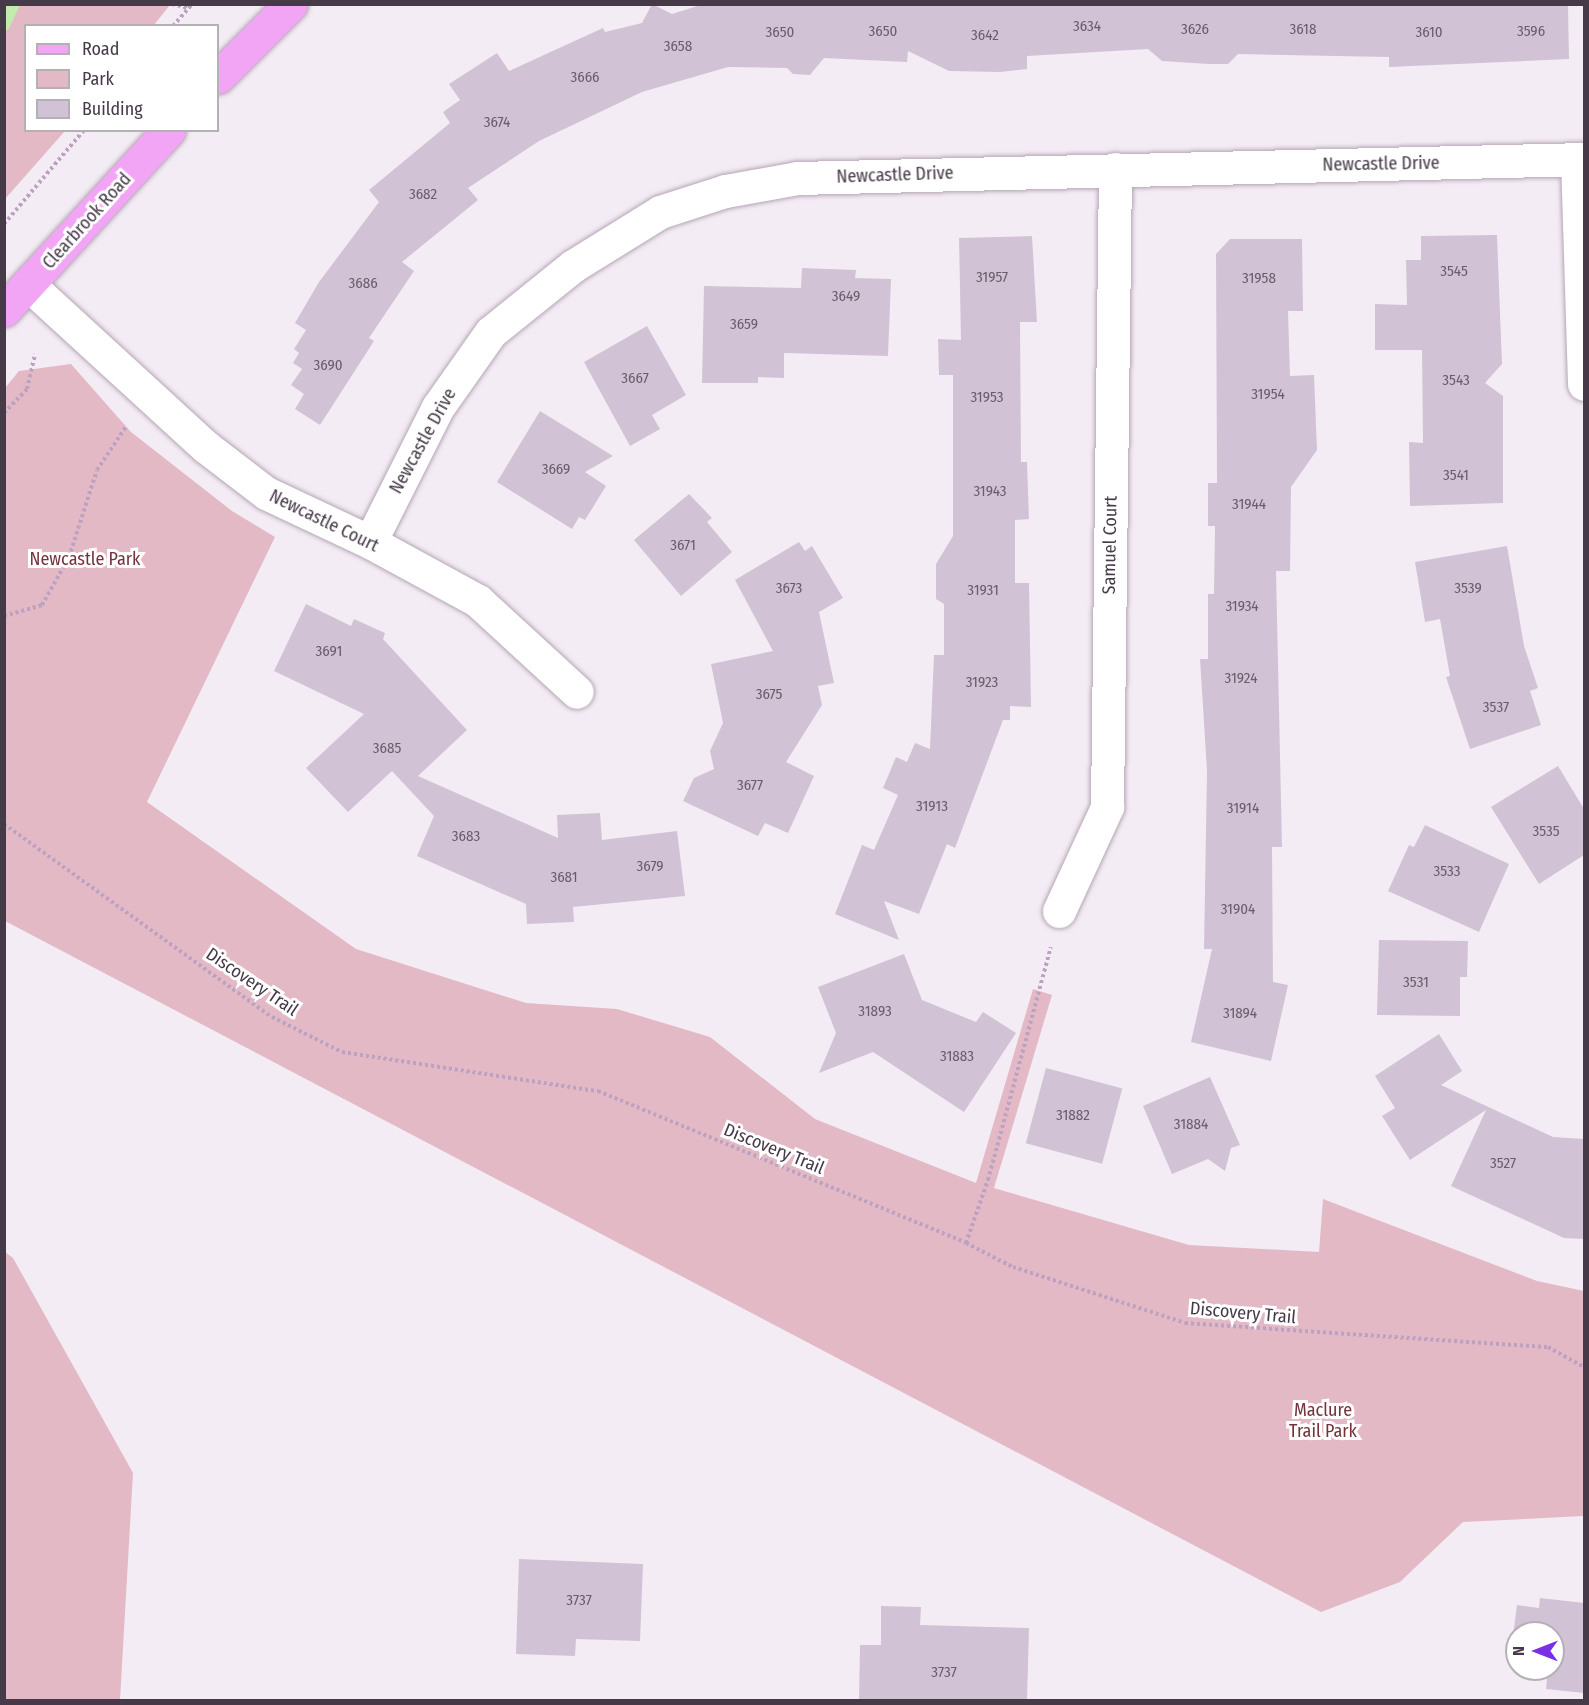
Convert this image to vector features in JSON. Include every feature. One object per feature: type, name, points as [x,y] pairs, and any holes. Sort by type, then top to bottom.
[{"type":"main road","points":[[219,76],[291,4]]},
{"type":"main road","name":"Clearbrook Road","points":[[4,310],[167,132]]},
{"type":"street","name":"Newcastle Drive","points":[[370,542],[438,407],[491,332],[573,266],[660,212],[725,191],[797,178],[1581,159]]},
{"type":"street","points":[[1581,159],[1584,384]]},
{"type":"street","name":"Samuel Court","points":[[1059,911],[1107,807],[1115,169]]},
{"type":"street","name":"Newcastle Court","points":[[29,285],[149,393],[266,493],[370,542],[477,601],[577,692]]},
{"type":"path","points":[[172,4],[188,8]]},
{"type":"path","points":[[175,24],[192,4]]},
{"type":"path","points":[[4,224],[82,132]]},
{"type":"path","points":[[4,413],[27,389],[35,354]]},
{"type":"path","points":[[4,616],[42,605],[69,557],[97,470],[149,393]]},
{"type":"path","name":"Discovery Trail","points":[[4,824],[272,1017],[342,1052],[598,1091],[966,1243],[1013,1267],[1185,1323],[1548,1347],[1584,1367]]},
{"type":"path","points":[[966,1243],[988,1180],[1059,911]]},
{"type":"green space","points":[[5,4],[170,5],[155,24],[24,24],[24,132],[64,132],[5,199]]},
{"type":"green space","name":"Maclure Trail Park","points":[[71,364],[131,432],[232,511],[275,537],[147,802],[356,949],[526,1003],[617,1009],[710,1037],[815,1119],[976,1183],[1033,989],[1052,995],[994,1188],[1189,1245],[1319,1252],[1323,1199],[1537,1281],[1584,1291],[1584,1516],[1463,1522],[1400,1582],[1321,1612],[5,921],[5,388],[19,371]]},
{"type":"green space","points":[[5,1252],[13,1258],[133,1473],[120,1700],[5,1700]]},
{"type":"building","points":[[652,4],[672,14],[704,4],[1568,4],[1569,59],[1389,67],[1389,57],[1238,54],[1228,64],[1209,64],[1162,61],[1148,49],[1027,56],[1027,69],[1000,72],[949,71],[908,51],[907,62],[824,58],[810,75],[793,74],[787,68],[728,67],[642,92],[539,141],[468,188],[478,200],[402,262],[414,271],[369,338],[374,341],[320,425],[295,409],[304,394],[291,385],[302,369],[293,363],[299,353],[294,349],[306,330],[295,323],[319,282],[379,202],[369,190],[450,123],[443,112],[460,100],[449,84],[497,53],[509,71],[603,28],[605,32],[642,23]]},
{"type":"building","points":[[1497,235],[1502,364],[1485,383],[1503,396],[1503,503],[1410,506],[1409,442],[1423,443],[1422,350],[1375,350],[1375,304],[1407,305],[1406,260],[1421,260],[1421,236]]},
{"type":"building","points":[[1032,236],[1037,322],[1020,322],[1021,462],[1027,462],[1029,519],[1015,520],[1015,583],[1029,583],[1031,707],[1010,706],[1010,720],[1003,720],[955,848],[947,844],[919,914],[884,901],[899,940],[835,914],[862,845],[874,850],[898,795],[883,788],[896,757],[907,762],[915,743],[930,749],[934,655],[944,655],[944,604],[936,599],[936,564],[953,536],[953,375],[939,375],[938,339],[961,340],[959,238]]},
{"type":"building","points":[[1230,239],[1302,239],[1303,311],[1288,311],[1290,376],[1314,375],[1317,450],[1291,487],[1290,571],[1276,571],[1282,847],[1272,847],[1273,982],[1288,985],[1271,1061],[1191,1042],[1212,949],[1204,949],[1207,771],[1200,659],[1208,659],[1208,594],[1214,594],[1215,526],[1208,526],[1208,483],[1217,483],[1216,254]]},
{"type":"building","points":[[802,268],[856,270],[855,278],[891,279],[888,356],[784,353],[784,378],[758,377],[758,383],[702,383],[704,286],[801,288]]},
{"type":"building","points":[[647,326],[686,395],[652,415],[660,429],[630,446],[584,362]]},
{"type":"building","points":[[540,411],[613,456],[585,472],[606,486],[585,520],[579,517],[572,529],[497,482]]},
{"type":"building","points":[[689,494],[712,518],[707,522],[732,552],[681,596],[634,540]]},
{"type":"building","points":[[799,542],[805,551],[812,546],[843,598],[819,612],[834,683],[818,686],[822,705],[786,762],[814,776],[788,833],[765,823],[758,836],[683,801],[694,778],[714,769],[710,751],[723,723],[711,664],[773,651],[735,580]]},
{"type":"building","points":[[1507,546],[1524,646],[1538,688],[1530,691],[1541,725],[1470,749],[1446,677],[1450,676],[1440,619],[1425,622],[1415,562]]},
{"type":"building","points":[[306,604],[351,626],[354,619],[385,633],[383,639],[467,730],[418,776],[558,838],[557,815],[600,813],[602,840],[677,831],[685,896],[573,907],[574,922],[527,924],[526,904],[417,856],[434,816],[392,771],[348,812],[306,768],[364,714],[274,671]]},
{"type":"building","points":[[1558,766],[1584,809],[1584,855],[1539,884],[1491,807]]},
{"type":"building","points":[[1425,825],[1509,864],[1479,932],[1388,891],[1409,845],[1414,847]]},
{"type":"building","points":[[1379,940],[1468,941],[1467,977],[1460,977],[1460,1016],[1377,1015]]},
{"type":"building","points":[[904,954],[922,1000],[976,1022],[983,1012],[1016,1033],[964,1112],[873,1052],[819,1073],[836,1033],[818,987]]},
{"type":"building","points":[[1439,1034],[1462,1071],[1441,1085],[1553,1137],[1584,1139],[1584,1239],[1564,1238],[1451,1186],[1486,1110],[1410,1160],[1382,1116],[1395,1108],[1375,1076]]},
{"type":"building","points":[[1046,1068],[1122,1088],[1102,1164],[1026,1143]]},
{"type":"building","points":[[1210,1077],[1240,1145],[1231,1148],[1225,1171],[1208,1159],[1172,1174],[1143,1106]]},
{"type":"building","points":[[519,1559],[643,1564],[640,1641],[576,1639],[575,1656],[516,1654]]},
{"type":"building","points":[[1540,1598],[1584,1603],[1584,1693],[1546,1689],[1547,1681],[1565,1681],[1565,1621],[1515,1621],[1517,1605],[1539,1608]]},
{"type":"building","points":[[881,1606],[921,1607],[920,1625],[1029,1628],[1027,1701],[859,1701],[860,1645],[881,1645]]},
{"type":"waterway","points":[[4,25],[14,4]]},
{"type":"park label","name":"Newcastle Park","points":[[85,559]]}]
